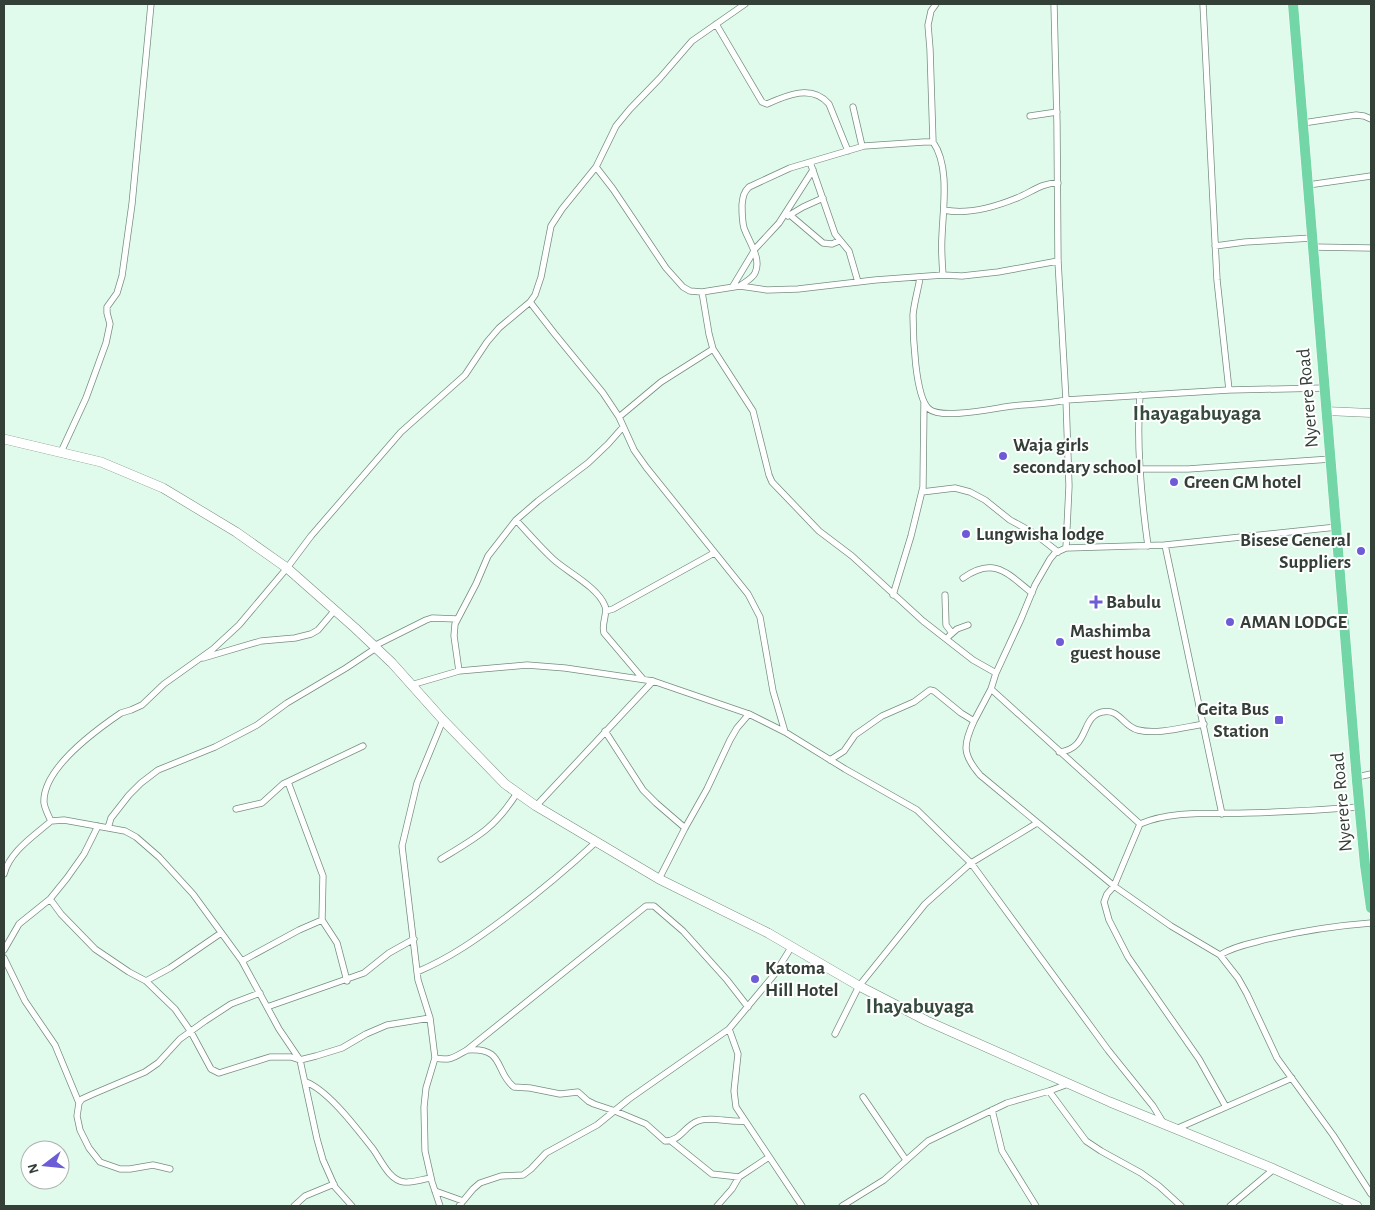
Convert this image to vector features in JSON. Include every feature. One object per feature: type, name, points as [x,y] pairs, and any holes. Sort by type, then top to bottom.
[{"type":"highway","name":"Nyerere Road","points":[[1293,4],[1357,777],[1371,908]]},
{"type":"main road","points":[[4,439],[101,462],[164,488],[236,532],[287,568],[375,647],[505,784],[536,806],[659,879],[792,946],[859,986],[927,1021],[1110,1102],[1274,1169],[1357,1206]]},
{"type":"street","points":[[61,452],[86,398],[106,343],[110,324],[106,310],[117,293],[122,276],[132,204],[151,4]]},
{"type":"street","points":[[51,821],[44,804],[44,796],[47,785],[67,755],[114,717],[142,705],[164,684],[213,649],[239,625],[287,568],[310,536],[401,432],[465,375],[487,342],[499,328],[530,302],[535,295],[541,276],[550,226],[596,168],[616,126],[692,41],[744,4]]},
{"type":"street","points":[[936,4],[931,11],[928,25],[933,142],[938,149],[943,173],[943,275]]},
{"type":"street","points":[[1054,4],[1058,261],[1069,486],[1066,548]]},
{"type":"street","points":[[1203,4],[1215,246],[1229,390]]},
{"type":"street","points":[[716,24],[762,102],[767,104],[797,92],[806,92],[824,98],[829,104],[848,150]]},
{"type":"street","points":[[853,107],[862,146]]},
{"type":"street","points":[[1030,116],[1057,112]]},
{"type":"street","points":[[1303,122],[1356,115],[1371,119]]},
{"type":"street","points":[[740,286],[756,272],[757,263],[743,223],[744,192],[749,187],[762,180],[810,162],[862,146],[933,142]]},
{"type":"street","points":[[810,162],[834,234],[849,252],[858,282]]},
{"type":"street","points":[[596,168],[613,189],[666,268],[683,287],[690,291],[702,292],[733,286],[767,290],[798,289],[943,275],[962,276],[998,272],[1058,261]]},
{"type":"street","points":[[733,286],[754,251],[773,231],[813,170]]},
{"type":"street","points":[[1308,185],[1371,176]]},
{"type":"street","points":[[944,210],[954,212],[983,208],[1017,198],[1041,185],[1058,183]]},
{"type":"street","points":[[781,219],[823,198]]},
{"type":"street","points":[[790,215],[823,243],[832,244],[839,240]]},
{"type":"street","points":[[1215,246],[1245,242],[1312,242],[1371,248]]},
{"type":"street","points":[[893,595],[924,487],[924,403],[916,376],[913,316],[920,278]]},
{"type":"street","points":[[702,292],[708,334],[713,349],[753,411],[772,482],[818,531],[852,556],[893,595],[946,640],[973,660],[996,673]]},
{"type":"street","points":[[530,302],[590,375],[619,417],[634,450],[646,467],[748,594],[760,617],[774,691],[785,732]]},
{"type":"street","points":[[619,417],[661,382],[713,349]]},
{"type":"street","points":[[924,403],[933,411],[950,413],[1048,404],[1066,400],[1140,395],[1229,390],[1325,388]]},
{"type":"street","points":[[1140,395],[1138,426],[1143,512],[1148,546]]},
{"type":"street","points":[[1326,411],[1371,413]]},
{"type":"street","points":[[459,671],[454,636],[457,619],[476,584],[488,556],[516,520],[588,463],[623,427]]},
{"type":"street","points":[[1141,469],[1195,468],[1331,459]]},
{"type":"street","points":[[922,492],[955,488],[970,492],[985,500],[1010,520],[1034,533],[1058,552]]},
{"type":"street","points":[[516,520],[553,559],[582,580],[602,602],[606,611],[603,623],[604,632],[643,679]]},
{"type":"street","points":[[1336,527],[1165,545],[1066,548],[1058,552],[1050,559],[1032,593],[996,673],[991,689],[968,735],[965,750],[972,765],[1037,823],[1114,886],[1171,926],[1220,955],[1242,986],[1277,1058],[1333,1135],[1371,1194]]},
{"type":"street","points":[[1165,545],[1222,814]]},
{"type":"street","points":[[606,611],[613,609],[714,553]]},
{"type":"street","points":[[963,578],[977,569],[994,568],[1015,580],[1032,593]]},
{"type":"street","points":[[945,594],[946,625],[952,634]]},
{"type":"street","points":[[199,659],[262,641],[295,638],[311,634],[318,630],[335,610]]},
{"type":"street","points":[[108,828],[114,813],[129,795],[158,770],[215,747],[257,725],[287,703],[346,668],[375,647],[426,620],[432,618],[457,619]]},
{"type":"street","points":[[946,640],[957,629],[968,625]]},
{"type":"street","points":[[411,685],[459,671],[527,665],[565,668],[652,681],[749,714],[785,732],[917,810],[971,863],[1108,1050],[1153,1106],[1164,1124]]},
{"type":"street","points":[[536,806],[652,681]]},
{"type":"street","points":[[991,689],[1140,824]]},
{"type":"street","points":[[830,760],[844,751],[855,735],[882,716],[914,702],[930,690],[974,721]]},
{"type":"street","points":[[1059,752],[1066,752],[1078,744],[1089,722],[1102,712],[1117,714],[1137,730],[1170,730],[1204,724]]},
{"type":"street","points":[[659,879],[707,790],[734,734],[749,714]]},
{"type":"street","points":[[440,1206],[434,1190],[425,1151],[424,1107],[426,1088],[435,1058],[430,1018],[418,980],[402,846],[417,783],[443,720]]},
{"type":"street","points":[[605,731],[643,790],[685,828]]},
{"type":"street","points":[[236,809],[262,803],[282,784],[363,746]]},
{"type":"street","points":[[1357,777],[1371,774]]},
{"type":"street","points":[[288,782],[323,876],[322,920],[337,943],[347,980]]},
{"type":"street","points":[[441,859],[465,845],[493,824],[517,793]]},
{"type":"street","points":[[1226,1107],[1199,1059],[1128,957],[1109,920],[1104,902],[1107,894],[1114,886],[1140,824],[1164,816],[1293,812],[1360,807]]},
{"type":"street","points":[[4,874],[6,865],[12,857],[51,821],[64,820],[125,830],[159,857],[193,894],[242,961],[279,1029],[300,1060],[317,1139],[326,1169],[334,1184],[352,1206]]},
{"type":"street","points":[[835,1034],[859,986],[925,904],[971,863],[1037,823]]},
{"type":"street","points":[[4,950],[19,924],[50,899],[78,864],[98,826]]},
{"type":"street","points":[[417,972],[458,952],[485,934],[558,877],[596,842]]},
{"type":"street","points":[[50,899],[61,914],[95,949],[146,981],[175,1010],[191,1032],[209,1065],[219,1074],[270,1057],[291,1057],[300,1060],[342,1048],[366,1034],[388,1025],[430,1018]]},
{"type":"street","points":[[435,1058],[444,1060],[453,1058],[466,1050],[646,906],[654,906],[683,931],[727,980],[748,1007]]},
{"type":"street","points":[[242,961],[299,930],[322,920]]},
{"type":"street","points":[[1220,955],[1237,947],[1271,938],[1332,926],[1371,923]]},
{"type":"street","points":[[146,981],[170,968],[221,933]]},
{"type":"street","points":[[267,1007],[364,973],[394,950],[414,939]]},
{"type":"street","points":[[434,1190],[462,1204],[476,1186],[501,1176],[523,1175],[546,1153],[597,1125],[629,1099],[729,1029],[774,975],[792,946]]},
{"type":"street","points":[[4,958],[25,1001],[55,1045],[79,1103],[77,1116],[80,1130],[89,1148],[100,1162],[120,1170],[152,1165],[170,1168]]},
{"type":"street","points":[[79,1103],[82,1099],[151,1069],[173,1045],[231,1004],[260,994]]},
{"type":"street","points":[[729,1029],[738,1054],[734,1091],[736,1107],[802,1206]]},
{"type":"street","points":[[466,1050],[478,1049],[495,1058],[507,1080],[514,1087],[560,1094],[578,1092],[588,1101],[646,1124],[665,1141],[675,1140],[692,1124],[698,1121],[736,1122],[745,1120]]},
{"type":"street","points":[[1176,1128],[1292,1078]]},
{"type":"street","points":[[306,1082],[316,1086],[326,1095],[355,1127],[393,1177],[403,1182],[431,1178]]},
{"type":"street","points":[[842,1206],[884,1180],[928,1141],[992,1110],[1022,1098],[1070,1083]]},
{"type":"street","points":[[1049,1091],[1086,1141],[1159,1186],[1181,1206]]},
{"type":"street","points":[[863,1097],[906,1160]]},
{"type":"street","points":[[992,1110],[1002,1151],[1036,1206]]},
{"type":"street","points":[[671,1141],[712,1174],[739,1177]]},
{"type":"street","points":[[717,1206],[739,1177],[769,1157]]},
{"type":"street","points":[[1230,1206],[1274,1169]]},
{"type":"street","points":[[294,1206],[305,1196],[334,1184]]},
{"type":"place","name":"Waja girls secondary school","points":[[1003,456]]},
{"type":"place","name":"Green GM hotel","points":[[1174,482]]},
{"type":"place","name":"Lungwisha lodge","points":[[966,534]]},
{"type":"place","name":"Bisese General Suppliers","points":[[1361,551]]},
{"type":"place","name":"Babulu","points":[[1096,602]]},
{"type":"place","name":"AMAN LODGE","points":[[1230,622]]},
{"type":"place","name":"Mashimba guest house","points":[[1060,642]]},
{"type":"place","name":"Geita Bus Station","points":[[1279,720]]},
{"type":"place","name":"Katoma Hill Hotel","points":[[755,979]]},
{"type":"district","name":"Ihayagabuyaga","points":[[1197,413]]},
{"type":"district","name":"Ihayabuyaga","points":[[920,1006]]}]
